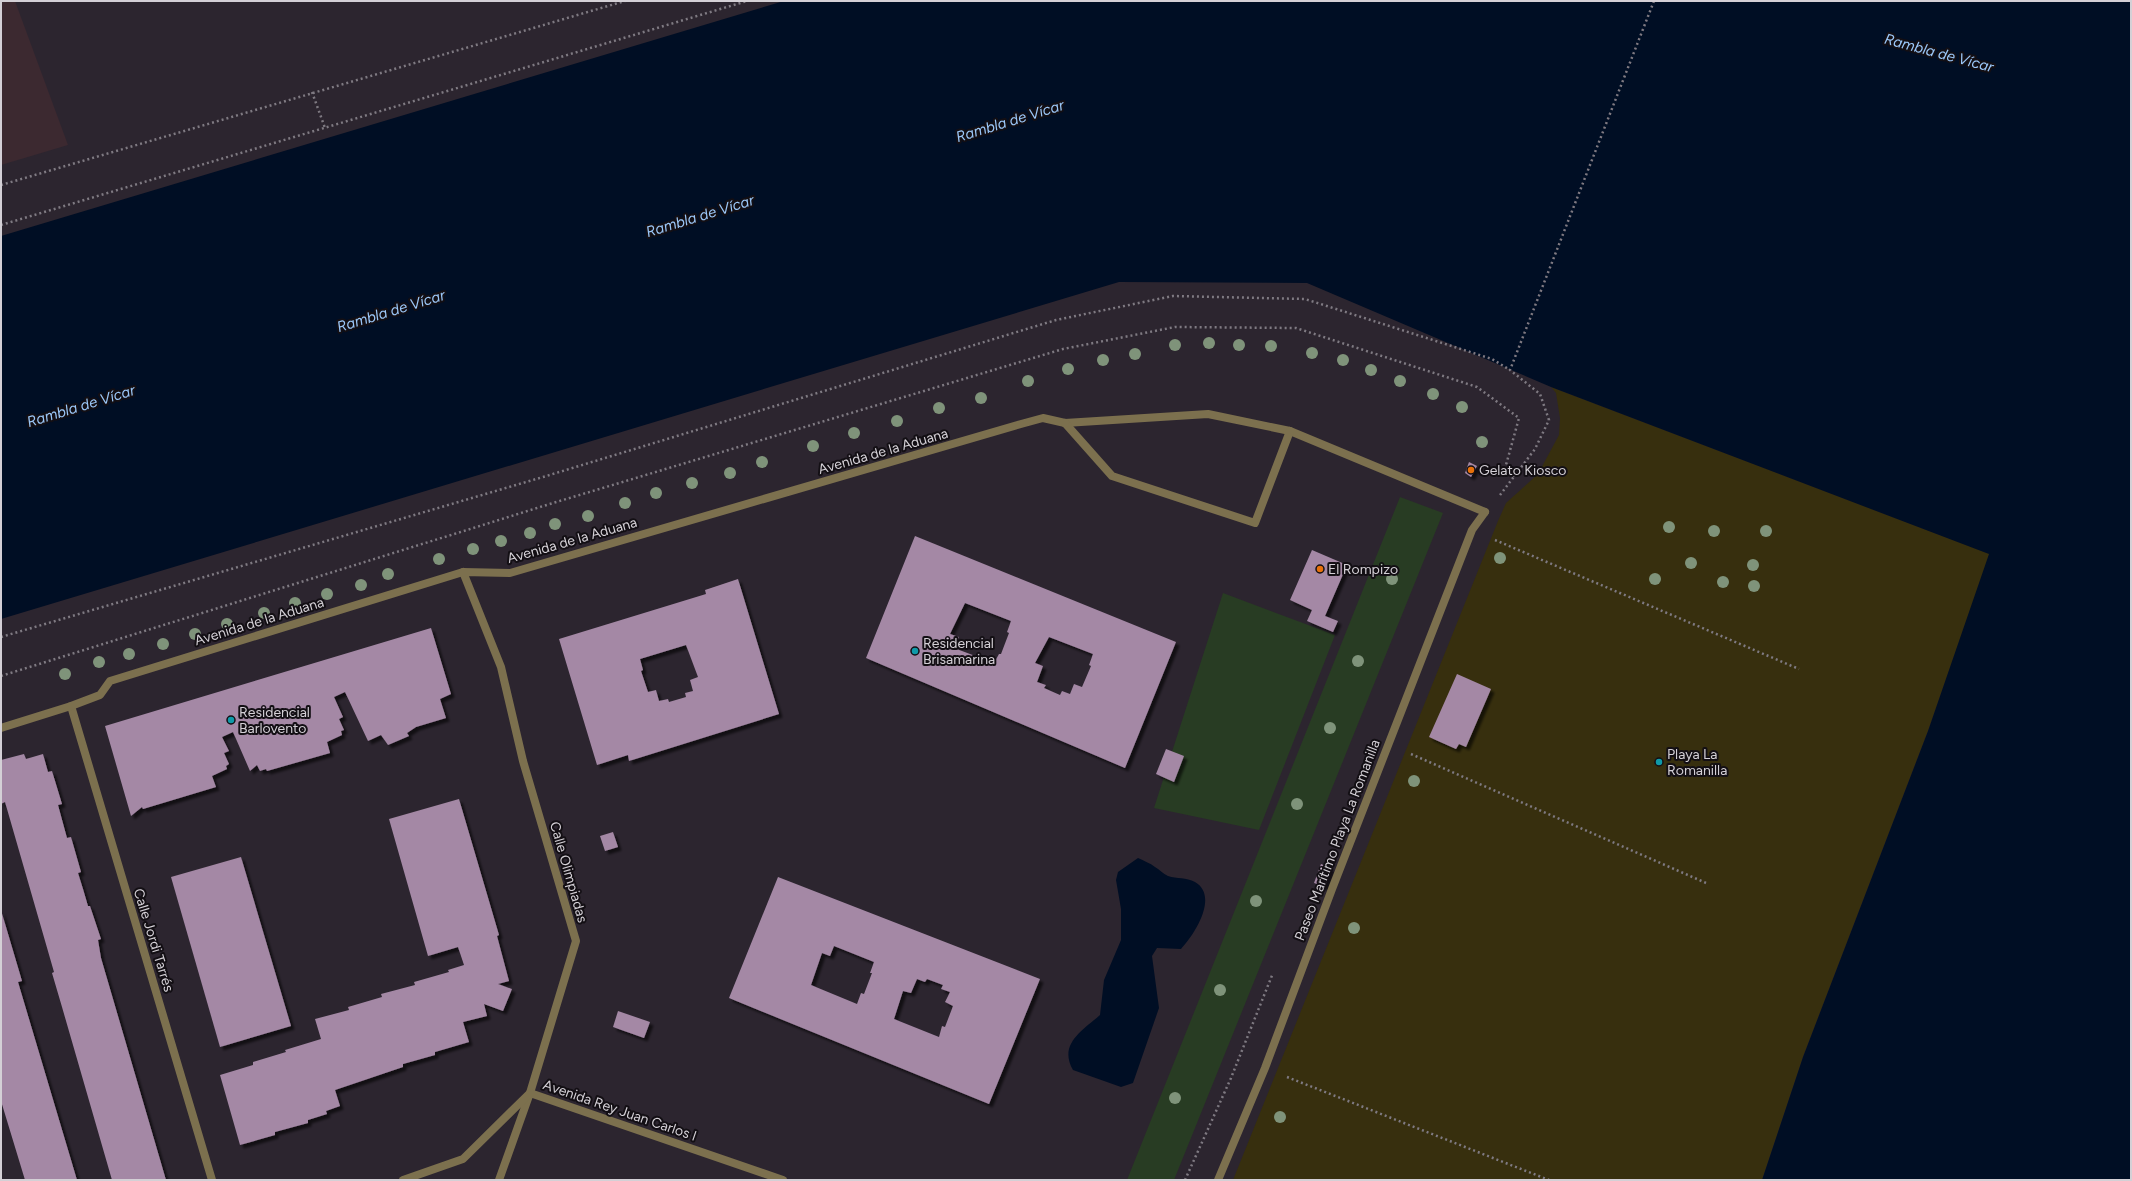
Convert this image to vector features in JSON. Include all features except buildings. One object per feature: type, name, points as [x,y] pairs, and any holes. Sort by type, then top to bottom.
[{"type":"street","name":"Avenida de la Aduana","points":[[1,728],[71,706],[100,695],[110,681],[463,572],[510,573],[1043,418],[1065,423],[1208,414],[1290,431],[1485,512]]},
{"type":"street","points":[[1065,423],[1112,476],[1255,523],[1290,431]]},
{"type":"street","name":"Paseo Marítimo Playa La Romanilla","points":[[1218,1180],[1265,1068],[1388,744],[1472,530],[1485,512]]},
{"type":"street","name":"Calle Olimpiadas","points":[[463,572],[500,667],[524,760],[576,941],[530,1093],[500,1180]]},
{"type":"street","name":"Calle Jordi Tarrés","points":[[71,706],[212,1180]]},
{"type":"street","name":"Avenida Rey Juan Carlos I","points":[[403,1180],[463,1159],[530,1093],[783,1180]]},
{"type":"path","points":[[1,185],[312,92],[625,1]]},
{"type":"path","points":[[1,225],[747,1]]},
{"type":"path","points":[[1510,370],[1654,1]]},
{"type":"path","points":[[312,92],[326,128]]},
{"type":"path","points":[[1,637],[542,477],[1056,320],[1173,296],[1305,299],[1492,359],[1510,370],[1540,394],[1549,420],[1535,449],[1515,477],[1485,512]]},
{"type":"path","points":[[1,676],[553,503],[1063,348],[1175,327],[1296,328],[1477,387],[1519,418],[1506,465],[1515,477]]},
{"type":"path","points":[[1472,530],[1799,669]]},
{"type":"path","points":[[1388,744],[1706,883]]},
{"type":"path","points":[[1265,1068],[1549,1180]]},
{"type":"shaded area","points":[[1,1],[15,1],[68,145],[1,165]]},
{"type":"green space","points":[[1400,497],[1443,513],[1174,1180],[1127,1180]]},
{"type":"green space","points":[[1223,593],[1335,635],[1259,830],[1154,808]]},
{"type":"sand","name":"Playa La Romanilla","points":[[1551,387],[1990,554],[1928,731],[1803,1057],[1762,1180],[1233,1180],[1498,521],[1506,503],[1538,474],[1559,435],[1560,418],[1556,393]]},
{"type":"water","name":"Rambla de Vícar","points":[[784,1],[2131,1],[2131,1180],[1762,1180],[1803,1057],[1928,731],[1989,554],[1551,387],[1307,283],[1119,282],[1,619],[1,236]]},
{"type":"water","points":[[1138,858],[1151,864],[1168,876],[1188,879],[1195,882],[1202,888],[1205,896],[1205,905],[1198,925],[1181,949],[1157,948],[1152,956],[1159,1008],[1133,1083],[1121,1087],[1073,1070],[1069,1061],[1068,1053],[1074,1038],[1100,1015],[1104,980],[1121,940],[1121,909],[1116,880],[1118,872]]},
{"type":"place","name":"Gelato Kiosco","points":[[1471,470]]},
{"type":"place","name":"El Rompizo","points":[[1320,569]]},
{"type":"place","name":"Residencial Brisamarina","points":[[915,651]]},
{"type":"place","name":"Residencial Barlovento","points":[[231,720]]},
{"type":"place","name":"Playa La Romanilla","points":[[1659,762]]}]
